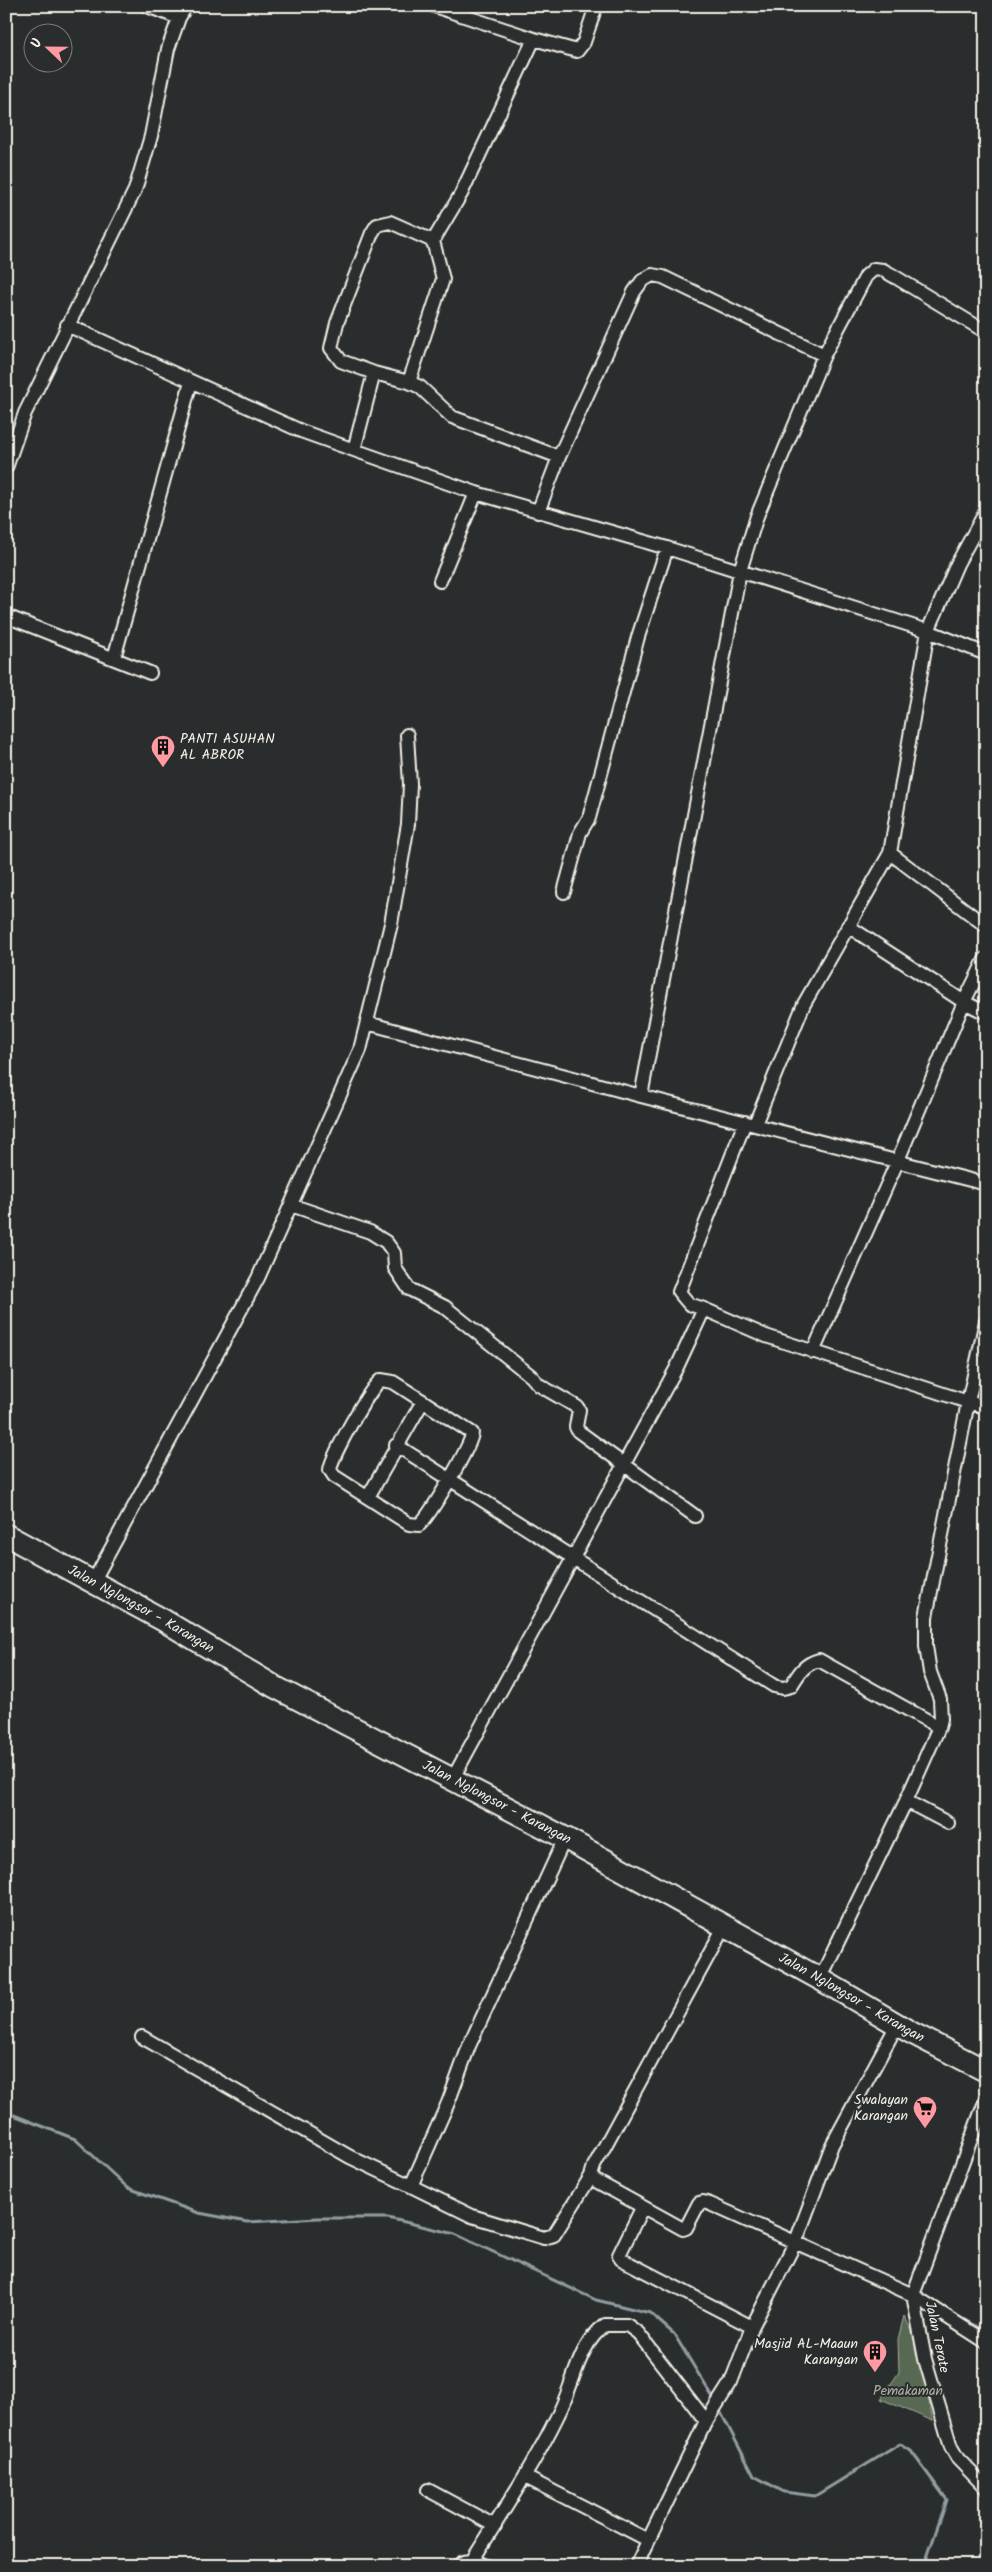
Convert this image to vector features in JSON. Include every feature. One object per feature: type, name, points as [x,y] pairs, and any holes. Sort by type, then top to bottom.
[{"type":"highway","name":"Jalan Nglongsor - Karangan","points":[[6,1535],[93,1582],[275,1687],[453,1778],[820,1979],[897,2025],[986,2071]]},
{"type":"street","points":[[147,6],[179,18]]},
{"type":"street","points":[[6,468],[26,413],[67,325],[110,245],[135,190],[151,136],[168,49],[179,18],[186,6]]},
{"type":"street","points":[[434,6],[576,51],[584,42],[596,6]]},
{"type":"street","points":[[409,382],[440,294],[443,279],[433,241],[461,194],[534,39]]},
{"type":"street","points":[[433,241],[390,222],[377,225],[372,233],[337,323],[331,348],[341,361],[420,387],[452,417],[559,457]]},
{"type":"street","points":[[641,1096],[740,571],[758,516],[824,355],[866,276],[874,269],[883,270],[986,332]]},
{"type":"street","points":[[538,512],[559,457],[634,292],[642,281],[652,275],[663,277],[824,355]]},
{"type":"street","points":[[67,325],[301,431],[354,450],[476,493],[667,548],[928,631],[986,654]]},
{"type":"street","points":[[354,450],[374,373]]},
{"type":"street","points":[[114,658],[191,382]]},
{"type":"street","points":[[440,581],[476,493]]},
{"type":"street","points":[[986,510],[957,564],[928,631],[890,853],[804,1004],[750,1123],[679,1292],[689,1304],[704,1308],[766,1336],[986,1407]]},
{"type":"street","points":[[564,892],[580,833],[589,818],[636,646],[667,548]]},
{"type":"street","points":[[6,616],[150,672]]},
{"type":"street","points":[[93,1582],[258,1278],[360,1050],[391,924],[408,824],[410,784],[407,735]]},
{"type":"street","points":[[890,853],[986,926]]},
{"type":"street","points":[[848,926],[964,1002],[986,1014]]},
{"type":"street","points":[[814,1352],[898,1160],[964,1002],[986,958]]},
{"type":"street","points":[[367,1023],[641,1096],[898,1160],[986,1184]]},
{"type":"street","points":[[291,1205],[370,1232],[386,1242],[394,1253],[395,1268],[409,1289],[445,1307],[531,1376],[539,1385],[577,1407],[579,1410],[576,1427],[578,1431],[624,1462],[695,1516]]},
{"type":"street","points":[[453,1778],[677,1366],[704,1308]]},
{"type":"street","points":[[820,1979],[906,1801],[939,1727],[941,1719],[940,1699],[930,1672],[926,1646],[926,1616],[986,1320]]},
{"type":"street","points":[[380,1380],[386,1380],[423,1401],[472,1433],[471,1442],[450,1479],[419,1525],[409,1524],[334,1476],[330,1470],[334,1456],[372,1388],[380,1380]]},
{"type":"street","points":[[368,1497],[396,1445],[423,1401]]},
{"type":"street","points":[[396,1445],[774,1686],[783,1688],[791,1686],[809,1662],[819,1660],[939,1727]]},
{"type":"street","points":[[906,1801],[948,1823]]},
{"type":"street","points":[[411,2186],[448,2103],[468,2046],[564,1838]]},
{"type":"street","points":[[142,2037],[350,2156],[472,2216],[544,2238],[554,2235],[591,2176],[594,2166],[724,1927]]},
{"type":"street","points":[[636,2566],[708,2419],[730,2385],[752,2328],[796,2241],[832,2146],[897,2025]]},
{"type":"street","name":"Jalan Terate","points":[[986,2099],[913,2295],[925,2358],[950,2447],[958,2459],[986,2488]]},
{"type":"street","points":[[591,2176],[597,2183],[682,2229],[686,2228],[699,2203],[703,2202],[796,2241],[913,2295],[986,2342]]},
{"type":"street","points":[[642,2208],[619,2255],[621,2259],[752,2328]]},
{"type":"street","points":[[472,2561],[525,2477],[559,2414],[588,2342],[605,2325],[627,2324],[638,2333],[708,2419]]},
{"type":"street","points":[[525,2477],[648,2540]]},
{"type":"street","points":[[428,2490],[495,2526]]},
{"type":"street","points":[[458,2566],[461,2562],[472,2561],[487,2566]]},
{"type":"green space","name":"Pemakaman","points":[[904,2316],[915,2336],[933,2421],[881,2399],[899,2372],[898,2339]]},
{"type":"waterway","points":[[6,2112],[75,2139],[128,2188],[199,2213],[247,2222],[318,2218],[388,2218],[455,2234],[596,2300],[650,2313],[674,2334],[715,2401]]},
{"type":"waterway","points":[[945,2309],[986,2332]]},
{"type":"waterway","points":[[719,2409],[754,2476],[784,2492],[815,2496],[900,2444],[911,2451],[947,2500],[924,2566]]},
{"type":"place","name":"PANTI ASUHAN AL ABROR","points":[[163,768]]},
{"type":"place","name":"Swalayan Karangan","points":[[925,2129]]},
{"type":"place","name":"Masjid AL-Maaun Karangan","points":[[875,2373]]}]
